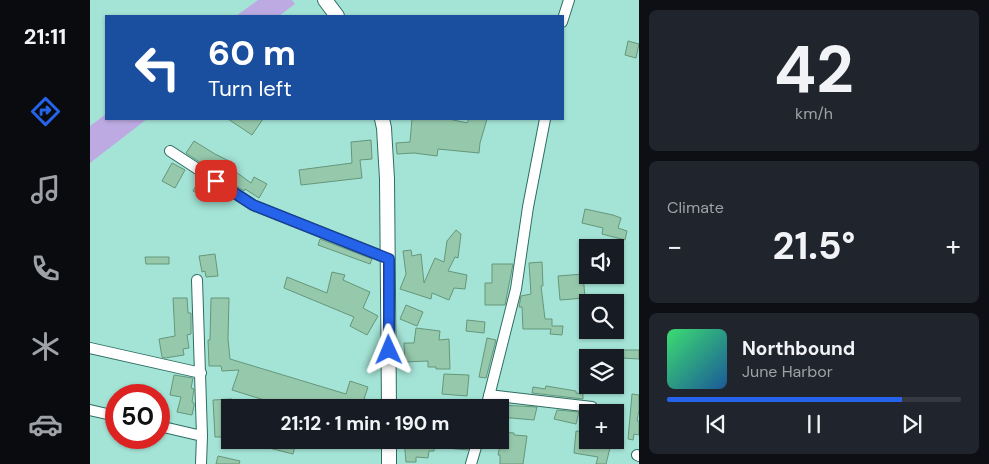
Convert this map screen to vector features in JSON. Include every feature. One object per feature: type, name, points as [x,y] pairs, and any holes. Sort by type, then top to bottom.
[{"type":"main road","points":[[325,0],[336,15]]},
{"type":"main road","points":[[382,120],[387,179],[389,259],[389,399]]},
{"type":"main road","points":[[389,449],[389,464]]},
{"type":"street","points":[[564,16],[569,0]]},
{"type":"street","points":[[488,399],[516,289],[528,207],[545,120]]},
{"type":"street","points":[[170,151],[253,205],[389,259]]},
{"type":"street","points":[[197,280],[201,373],[201,464]]},
{"type":"street","points":[[90,348],[201,373]]},
{"type":"street","points":[[489,395],[579,405]]},
{"type":"street","points":[[90,410],[105,413]]},
{"type":"street","points":[[170,429],[202,436]]},
{"type":"street","points":[[471,464],[475,449]]},
{"type":"shaded area","points":[[258,0],[292,0],[295,4],[280,15],[237,15]]},
{"type":"shaded area","points":[[105,115],[105,120],[146,120],[90,163],[90,126]]},
{"type":"building","points":[[628,41],[639,44],[636,58],[625,55]]},
{"type":"building","points":[[230,120],[262,120],[252,135]]},
{"type":"building","points":[[412,120],[454,120],[467,123],[468,120],[487,120],[479,153],[438,149],[437,156],[414,153],[397,154],[396,143],[410,142]]},
{"type":"building","points":[[371,140],[372,159],[360,160],[362,178],[301,185],[299,170],[352,163],[351,142]]},
{"type":"building","points":[[194,141],[235,164],[232,169],[251,183],[254,177],[267,184],[259,198],[245,189],[244,191],[186,153]]},
{"type":"building","points":[[172,163],[185,170],[175,188],[162,181]]},
{"type":"building","points":[[200,179],[216,189],[210,200],[193,191]]},
{"type":"building","points":[[585,209],[621,218],[618,228],[627,231],[625,240],[602,234],[603,228],[582,223]]},
{"type":"building","points":[[456,230],[461,234],[458,258],[455,257],[448,271],[467,275],[465,289],[454,288],[449,300],[432,293],[431,299],[400,289],[406,274],[403,251],[411,250],[412,256],[421,254],[424,283],[435,258],[444,262],[447,241]]},
{"type":"building","points":[[320,239],[372,259],[370,264],[318,245]]},
{"type":"building","points":[[215,254],[218,276],[206,277],[205,271],[202,272],[199,256]]},
{"type":"building","points":[[145,257],[169,257],[169,264],[146,264]]},
{"type":"building","points":[[542,262],[543,286],[541,286],[545,319],[552,319],[552,326],[563,326],[562,335],[550,334],[551,329],[523,329],[522,307],[519,307],[521,296],[531,294],[529,263]]},
{"type":"building","points":[[492,264],[513,264],[505,305],[485,305],[485,283],[492,283]]},
{"type":"building","points":[[332,272],[345,275],[343,280],[370,292],[363,308],[378,316],[367,335],[350,326],[354,317],[284,288],[287,277],[327,293]]},
{"type":"building","points":[[579,274],[579,284],[584,284],[585,294],[579,294],[579,298],[560,300],[558,276]]},
{"type":"building","points":[[173,298],[187,298],[188,313],[191,313],[191,334],[187,335],[189,348],[183,349],[184,355],[165,358],[162,357],[159,339],[175,336]]},
{"type":"building","points":[[211,298],[229,298],[228,339],[230,359],[346,394],[350,381],[368,387],[364,399],[261,399],[232,390],[239,370],[222,371],[221,366],[209,366],[208,340],[210,340]]},
{"type":"building","points":[[406,305],[423,312],[417,326],[400,319]]},
{"type":"building","points":[[467,320],[485,322],[484,333],[466,331]]},
{"type":"building","points":[[416,328],[440,331],[439,340],[449,339],[450,369],[428,367],[428,361],[405,362],[404,343],[414,343]]},
{"type":"building","points":[[487,338],[496,340],[486,378],[479,377]]},
{"type":"building","points":[[624,350],[639,350],[639,359],[624,358]]},
{"type":"building","points":[[444,374],[469,375],[467,396],[442,394]]},
{"type":"building","points":[[174,375],[193,378],[191,388],[194,389],[192,402],[194,406],[192,415],[177,412],[181,397],[170,395]]},
{"type":"building","points":[[546,386],[576,391],[576,393],[583,394],[583,399],[532,393],[533,387],[545,389]]},
{"type":"building","points":[[632,394],[639,395],[637,421],[639,421],[639,435],[634,434],[633,440],[628,439]]},
{"type":"building","points":[[213,400],[221,400],[221,437],[215,437]]},
{"type":"building","points":[[509,405],[537,407],[534,420],[509,418]]},
{"type":"building","points":[[557,410],[579,412],[576,424],[554,419]]},
{"type":"building","points":[[576,431],[579,431],[579,449],[610,449],[606,464],[596,464],[598,457],[574,453]]},
{"type":"building","points":[[509,433],[527,436],[523,464],[500,464],[500,455],[498,455],[499,449],[509,449]]},
{"type":"building","points":[[273,449],[294,449],[293,454]]},
{"type":"building","points":[[405,449],[434,449],[434,451],[429,451],[428,458],[416,457],[416,462],[406,462]]},
{"type":"building","points":[[218,456],[240,461],[239,464],[216,464]]},
{"type":"route","points":[[216,181],[253,205],[389,259],[389,350]]}]
